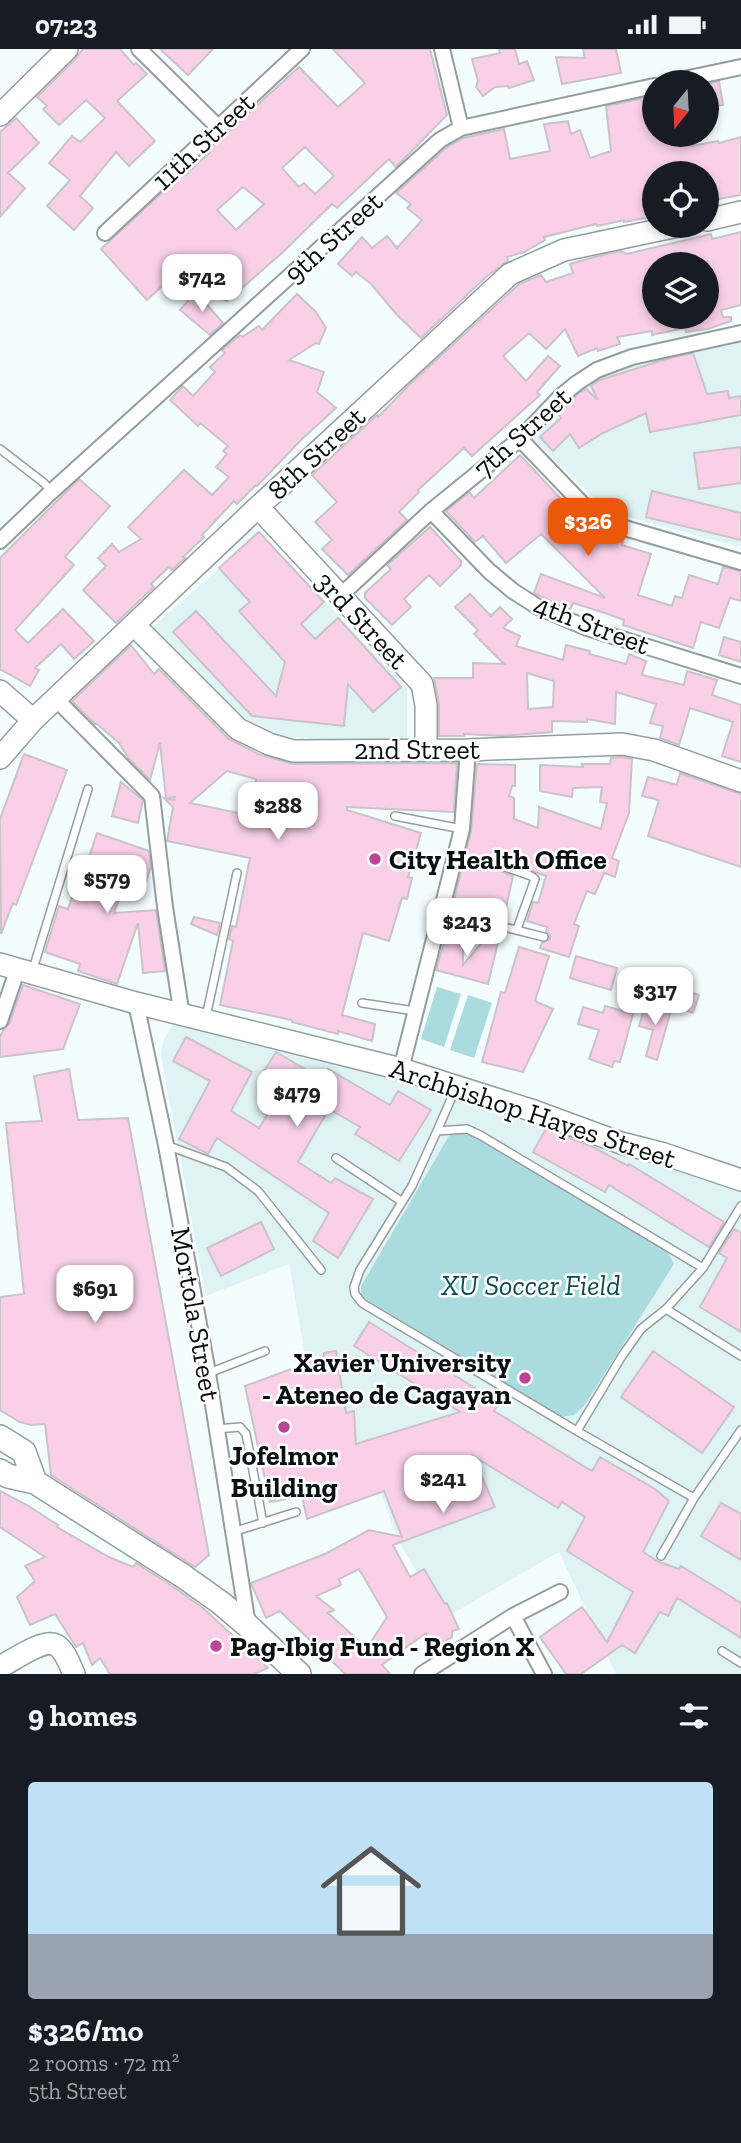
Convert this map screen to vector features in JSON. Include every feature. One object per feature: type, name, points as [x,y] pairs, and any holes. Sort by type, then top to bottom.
[{"type":"main road","points":[[0,1437],[24,1452],[35,1482]]},
{"type":"main road","points":[[0,1471],[8,1476],[35,1482],[183,1576],[248,1626],[299,1674]]},
{"type":"street","points":[[0,115],[67,49]]},
{"type":"street","points":[[139,49],[217,126]]},
{"type":"street","name":"11th Street","points":[[105,233],[302,49]]},
{"type":"street","points":[[442,49],[461,128]]},
{"type":"street","points":[[719,72],[741,67]]},
{"type":"street","name":"9th Street","points":[[0,541],[440,141],[461,128],[642,89]]},
{"type":"street","points":[[719,217],[741,212]]},
{"type":"street","name":"8th Street","points":[[0,758],[33,720],[510,274],[564,250],[642,234]]},
{"type":"street","name":"7th Street","points":[[339,597],[431,511],[520,439],[561,396],[597,370],[651,352],[741,333]]},
{"type":"street","points":[[520,439],[591,513],[604,522],[741,562]]},
{"type":"street","name":"3rd Street","points":[[258,507],[422,684],[426,705],[426,750]]},
{"type":"street","name":"4th Street","points":[[431,511],[489,571],[538,607],[587,628],[741,676]]},
{"type":"street","name":"2nd Street","points":[[134,625],[238,729],[293,751],[468,750],[622,744],[653,750],[741,781]]},
{"type":"street","points":[[0,691],[33,720]]},
{"type":"street","points":[[56,699],[152,796],[182,1016]]},
{"type":"street","points":[[401,1069],[462,829],[468,750]]},
{"type":"street","points":[[0,1021],[16,970]]},
{"type":"street","name":"Archbishop Hayes Street","points":[[16,970],[182,1016],[401,1069],[741,1180]]},
{"type":"street","name":"Mortola Street","points":[[136,1003],[166,1145],[208,1373],[248,1626]]},
{"type":"street","points":[[422,1674],[513,1616],[560,1592]]},
{"type":"street","points":[[513,1616],[544,1674]]},
{"type":"street","points":[[0,1668],[46,1643],[61,1650],[74,1674]]},
{"type":"lane","points":[[0,449],[44,483],[51,492]]},
{"type":"lane","points":[[16,970],[88,789]]},
{"type":"lane","points":[[395,816],[462,829]]},
{"type":"lane","points":[[497,865],[535,879],[517,929]]},
{"type":"lane","points":[[205,1021],[237,873]]},
{"type":"lane","points":[[439,911],[544,937]]},
{"type":"lane","points":[[362,1003],[415,1011]]},
{"type":"lane","points":[[456,1087],[412,1186],[360,1270],[354,1287],[355,1294],[362,1303],[694,1498]]},
{"type":"lane","points":[[437,1131],[467,1129],[480,1135],[702,1268]]},
{"type":"lane","points":[[166,1145],[226,1167],[258,1191],[321,1269]]},
{"type":"lane","points":[[336,1158],[401,1201]]},
{"type":"lane","points":[[578,1431],[641,1329],[666,1309],[702,1268],[741,1206]]},
{"type":"lane","points":[[666,1309],[741,1356]]},
{"type":"lane","points":[[208,1373],[265,1351]]},
{"type":"lane","points":[[216,1429],[240,1427],[246,1434],[263,1523]]},
{"type":"lane","points":[[661,1556],[694,1498],[737,1445],[741,1430]]},
{"type":"lane","points":[[232,1532],[296,1512]]},
{"type":"lane","points":[[722,1651],[741,1663]]},
{"type":"shaded area","points":[[741,342],[741,547],[631,518],[603,507],[531,437],[567,395],[606,371]]},
{"type":"shaded area","points":[[257,530],[407,688],[407,742],[335,741],[285,736],[255,726],[153,627]]},
{"type":"shaded area","name":"Xavier University - Ateneo de Cagayan","points":[[180,1022],[548,1121],[741,1191],[741,1674],[616,1674],[559,1552],[445,1618],[398,1541],[370,1461],[326,1473],[289,1264],[206,1296],[161,1056],[163,1041],[172,1026]]},
{"type":"green space","points":[[437,987],[461,994],[444,1047],[421,1039]]},
{"type":"green space","points":[[468,995],[492,1003],[474,1058],[450,1050]]},
{"type":"green space","name":"XU Soccer Field","points":[[463,1130],[667,1251],[674,1264],[584,1406],[574,1415],[559,1417],[361,1296],[361,1286],[450,1134]]},
{"type":"building","points":[[83,49],[120,49],[134,65],[136,63],[147,74],[117,101],[155,141],[129,166],[116,152],[80,196],[93,208],[74,230],[47,206],[70,180],[49,163],[72,136],[80,142],[105,118],[86,100],[59,125],[43,109],[47,106],[37,97]]},
{"type":"building","points":[[160,49],[213,49],[188,75]]},
{"type":"building","points":[[333,49],[430,49],[447,115],[396,167],[389,159],[337,208],[332,204],[227,301],[199,289],[206,282],[188,262],[147,300],[101,249],[183,173],[185,175],[210,152],[208,150],[299,67],[338,107],[365,83]],"holes":[[[305,147],[334,176],[315,194],[304,183],[299,187],[282,168]],[[243,187],[264,204],[236,230],[217,210]]]},
{"type":"building","points":[[499,49],[515,49],[519,64],[527,61],[534,80],[509,88],[495,87],[483,96],[476,87],[478,81],[472,59],[500,53]]},
{"type":"building","points":[[583,49],[616,49],[621,73],[562,84],[556,57],[585,58]]},
{"type":"building","points":[[719,81],[723,105],[719,106]]},
{"type":"building","points":[[642,98],[642,147],[719,147],[719,143],[741,137],[741,195],[719,199],[719,161],[642,161],[642,219],[597,226],[596,224],[544,237],[545,240],[524,252],[507,257],[508,261],[487,276],[421,338],[371,284],[356,272],[352,276],[338,264],[362,237],[372,248],[387,236],[397,248],[422,220],[407,208],[411,204],[396,193],[446,148],[463,138],[504,129],[510,159],[550,151],[544,124],[568,121],[571,134],[580,130],[590,158],[611,151],[606,106]]},
{"type":"building","points":[[16,118],[39,143],[8,173],[25,188],[0,217],[0,132]]},
{"type":"building","points":[[741,232],[741,305],[721,310],[723,317],[731,317],[731,321],[719,325],[719,252],[642,252],[642,329],[680,329],[652,335],[652,331],[617,337],[620,344],[598,351],[597,348],[578,356],[565,329],[546,349],[529,333],[503,356],[526,381],[548,356],[560,366],[537,392],[540,395],[472,456],[464,448],[418,490],[399,512],[407,520],[348,575],[322,549],[332,540],[315,522],[337,502],[312,475],[377,415],[378,417],[412,382],[519,284],[541,275],[546,282],[573,273],[570,264],[598,256],[621,251],[627,254],[694,238],[712,238]]},
{"type":"building","points":[[196,292],[223,323],[210,335],[180,310]]},
{"type":"building","points":[[297,294],[316,312],[326,328],[319,344],[316,343],[289,360],[324,372],[317,392],[336,408],[257,486],[237,504],[234,501],[183,557],[185,558],[172,570],[169,567],[151,584],[154,587],[116,623],[83,590],[106,566],[98,558],[112,544],[119,552],[141,539],[128,527],[184,470],[212,495],[229,477],[216,467],[227,454],[223,451],[228,446],[200,423],[198,426],[170,400],[183,386],[193,396],[215,372],[210,367],[225,353],[222,350],[240,335],[242,337],[259,326],[262,330]]},
{"type":"building","points":[[685,329],[708,329],[686,332]]},
{"type":"building","points":[[693,353],[707,394],[728,391],[729,398],[741,396],[741,415],[650,432],[646,413],[603,433],[579,448],[570,434],[553,451],[540,437],[561,418],[558,413],[579,393],[586,389],[598,400],[591,386],[600,380]]},
{"type":"building","points":[[741,447],[741,483],[699,489],[694,453]]},
{"type":"building","points":[[520,455],[578,517],[569,525],[623,541],[622,545],[651,554],[638,595],[672,606],[675,596],[682,598],[689,575],[718,584],[723,567],[741,571],[741,601],[730,598],[719,628],[701,622],[693,648],[623,625],[624,620],[605,613],[573,603],[570,610],[534,593],[541,574],[605,598],[541,534],[506,563],[483,536],[475,542],[446,511],[469,492],[474,498]]},
{"type":"building","points":[[79,479],[110,506],[65,557],[74,565],[15,630],[28,643],[63,609],[94,641],[74,659],[61,644],[35,668],[39,670],[30,686],[0,669],[0,558]]},
{"type":"building","points":[[652,491],[741,513],[741,540],[646,517]]},
{"type":"building","points":[[430,527],[461,561],[461,565],[440,586],[429,575],[404,599],[411,607],[392,625],[365,598],[365,593],[391,569],[387,565]]},
{"type":"building","points":[[259,532],[324,602],[301,624],[315,639],[338,618],[401,687],[373,712],[348,684],[344,726],[252,716],[173,632],[196,611],[276,696],[285,662],[239,611],[250,602],[219,568]]},
{"type":"building","points":[[470,594],[491,616],[500,607],[512,619],[503,628],[520,636],[516,646],[563,660],[566,645],[626,664],[629,654],[646,661],[642,675],[684,685],[687,671],[717,680],[712,695],[741,705],[741,762],[722,756],[733,722],[690,708],[679,745],[660,738],[663,726],[650,723],[656,704],[616,692],[615,724],[587,719],[587,722],[552,721],[552,732],[502,736],[439,736],[439,703],[434,678],[473,678],[473,663],[504,664],[474,634],[478,630],[455,607]],"holes":[[[527,673],[554,681],[553,707],[528,709]]]},
{"type":"building","points":[[724,637],[741,642],[741,662],[719,655]]},
{"type":"building","points":[[131,645],[154,674],[159,669],[229,739],[258,754],[293,764],[457,763],[454,812],[347,807],[347,810],[421,833],[408,877],[412,878],[407,899],[402,898],[389,941],[363,933],[342,1015],[375,1024],[372,1041],[220,1005],[233,941],[229,939],[232,926],[236,927],[250,858],[167,841],[173,807],[164,798],[174,800],[175,797],[166,798],[160,743],[150,780],[129,759],[119,743],[72,701]],"holes":[[[227,771],[256,779],[252,816],[190,803]]]},
{"type":"building","points":[[24,754],[67,770],[16,905],[13,903],[1,934],[0,819]]},
{"type":"building","points":[[611,758],[632,759],[629,813],[612,858],[619,861],[615,877],[604,873],[595,894],[587,891],[574,924],[579,926],[569,957],[540,948],[542,943],[550,939],[547,927],[527,921],[533,902],[538,903],[546,876],[495,858],[491,863],[493,868],[513,876],[505,912],[454,900],[471,831],[477,764],[515,765],[515,786],[512,786],[509,796],[514,798],[514,819],[538,828],[539,807],[601,829],[607,803],[600,802],[602,787],[573,788],[572,797],[540,791],[540,765],[583,767],[582,764],[610,764]]},
{"type":"building","points":[[680,773],[741,794],[741,867],[648,836],[659,800],[642,796],[648,777],[677,785]]},
{"type":"building","points":[[121,782],[143,800],[138,823],[112,816]]},
{"type":"building","points":[[97,833],[149,851],[151,867],[145,884],[126,878],[114,913],[156,910],[165,971],[143,973],[138,923],[117,984],[78,971],[80,964],[45,952],[59,906],[68,909]]},
{"type":"building","points":[[194,917],[220,923],[217,935],[191,924]]},
{"type":"building","points":[[448,928],[463,933],[463,965],[486,938],[498,942],[488,984],[436,970]]},
{"type":"building","points":[[519,947],[549,956],[535,1001],[553,1009],[523,1072],[482,1062],[501,992],[505,993]]},
{"type":"building","points":[[576,956],[617,968],[611,990],[570,978]]},
{"type":"building","points":[[23,985],[80,1004],[63,1049],[0,1057],[0,1037],[9,1024]]},
{"type":"building","points":[[681,988],[699,995],[693,1013],[675,1006]]},
{"type":"building","points":[[646,1003],[671,1010],[657,1060],[646,1056],[653,1030],[639,1026]]},
{"type":"building","points":[[605,1006],[633,1014],[620,1062],[614,1061],[612,1067],[589,1059],[599,1030],[578,1024],[583,1007],[603,1013]]},
{"type":"building","points":[[186,1037],[252,1072],[231,1111],[259,1128],[282,1091],[261,1076],[276,1052],[322,1079],[328,1069],[390,1105],[398,1091],[431,1110],[399,1161],[355,1134],[360,1127],[329,1109],[298,1162],[331,1183],[335,1178],[373,1199],[338,1258],[313,1241],[329,1213],[217,1138],[208,1154],[179,1139],[210,1081],[173,1061]]},
{"type":"building","points":[[69,1069],[78,1120],[128,1118],[209,1555],[195,1567],[51,1475],[45,1424],[31,1425],[20,1422],[0,1410],[0,1297],[24,1294],[6,1123],[42,1121],[34,1076]]},
{"type":"building","points":[[546,1129],[593,1147],[628,1166],[629,1164],[724,1222],[709,1247],[609,1185],[605,1192],[533,1152]]},
{"type":"building","points":[[261,1222],[274,1249],[221,1276],[207,1248]]},
{"type":"building","points":[[734,1229],[741,1233],[741,1332],[700,1307],[727,1258],[719,1253]]},
{"type":"building","points":[[369,1322],[499,1403],[494,1411],[592,1471],[600,1457],[655,1489],[669,1501],[643,1552],[659,1562],[679,1569],[681,1566],[741,1603],[741,1638],[677,1598],[668,1616],[660,1612],[635,1653],[622,1645],[581,1674],[566,1674],[540,1637],[582,1607],[607,1642],[633,1592],[567,1551],[585,1517],[562,1502],[558,1508],[473,1456],[495,1507],[393,1545],[410,1577],[424,1569],[445,1604],[447,1603],[459,1629],[452,1631],[452,1637],[433,1648],[426,1633],[382,1665],[390,1674],[345,1674],[280,1611],[266,1618],[251,1583],[327,1553],[369,1530],[402,1537],[384,1491],[307,1519],[302,1496],[270,1502],[245,1386],[324,1357],[324,1353],[336,1351],[346,1413],[354,1411],[356,1444],[460,1412],[354,1346]],"holes":[[[359,1569],[387,1617],[367,1648],[328,1613],[334,1610],[316,1596],[341,1585],[339,1579]]]},
{"type":"building","points":[[653,1351],[734,1407],[702,1453],[621,1397]]},
{"type":"building","points":[[0,1491],[109,1557],[133,1567],[136,1563],[175,1588],[203,1608],[268,1668],[254,1674],[110,1674],[100,1658],[92,1665],[83,1643],[76,1647],[55,1614],[30,1625],[17,1597],[35,1581],[25,1566],[45,1557],[0,1527]]},
{"type":"building","points":[[721,1503],[741,1514],[741,1560],[701,1536]]},
{"type":"place","name":"City Health Office","points":[[375,859]]},
{"type":"place","name":"Xavier University - Ateneo de Cagayan","points":[[525,1378]]},
{"type":"place","name":"Jofelmor Building","points":[[284,1427]]},
{"type":"place","name":"Pag-Ibig Fund - Region X","points":[[216,1646]]}]
